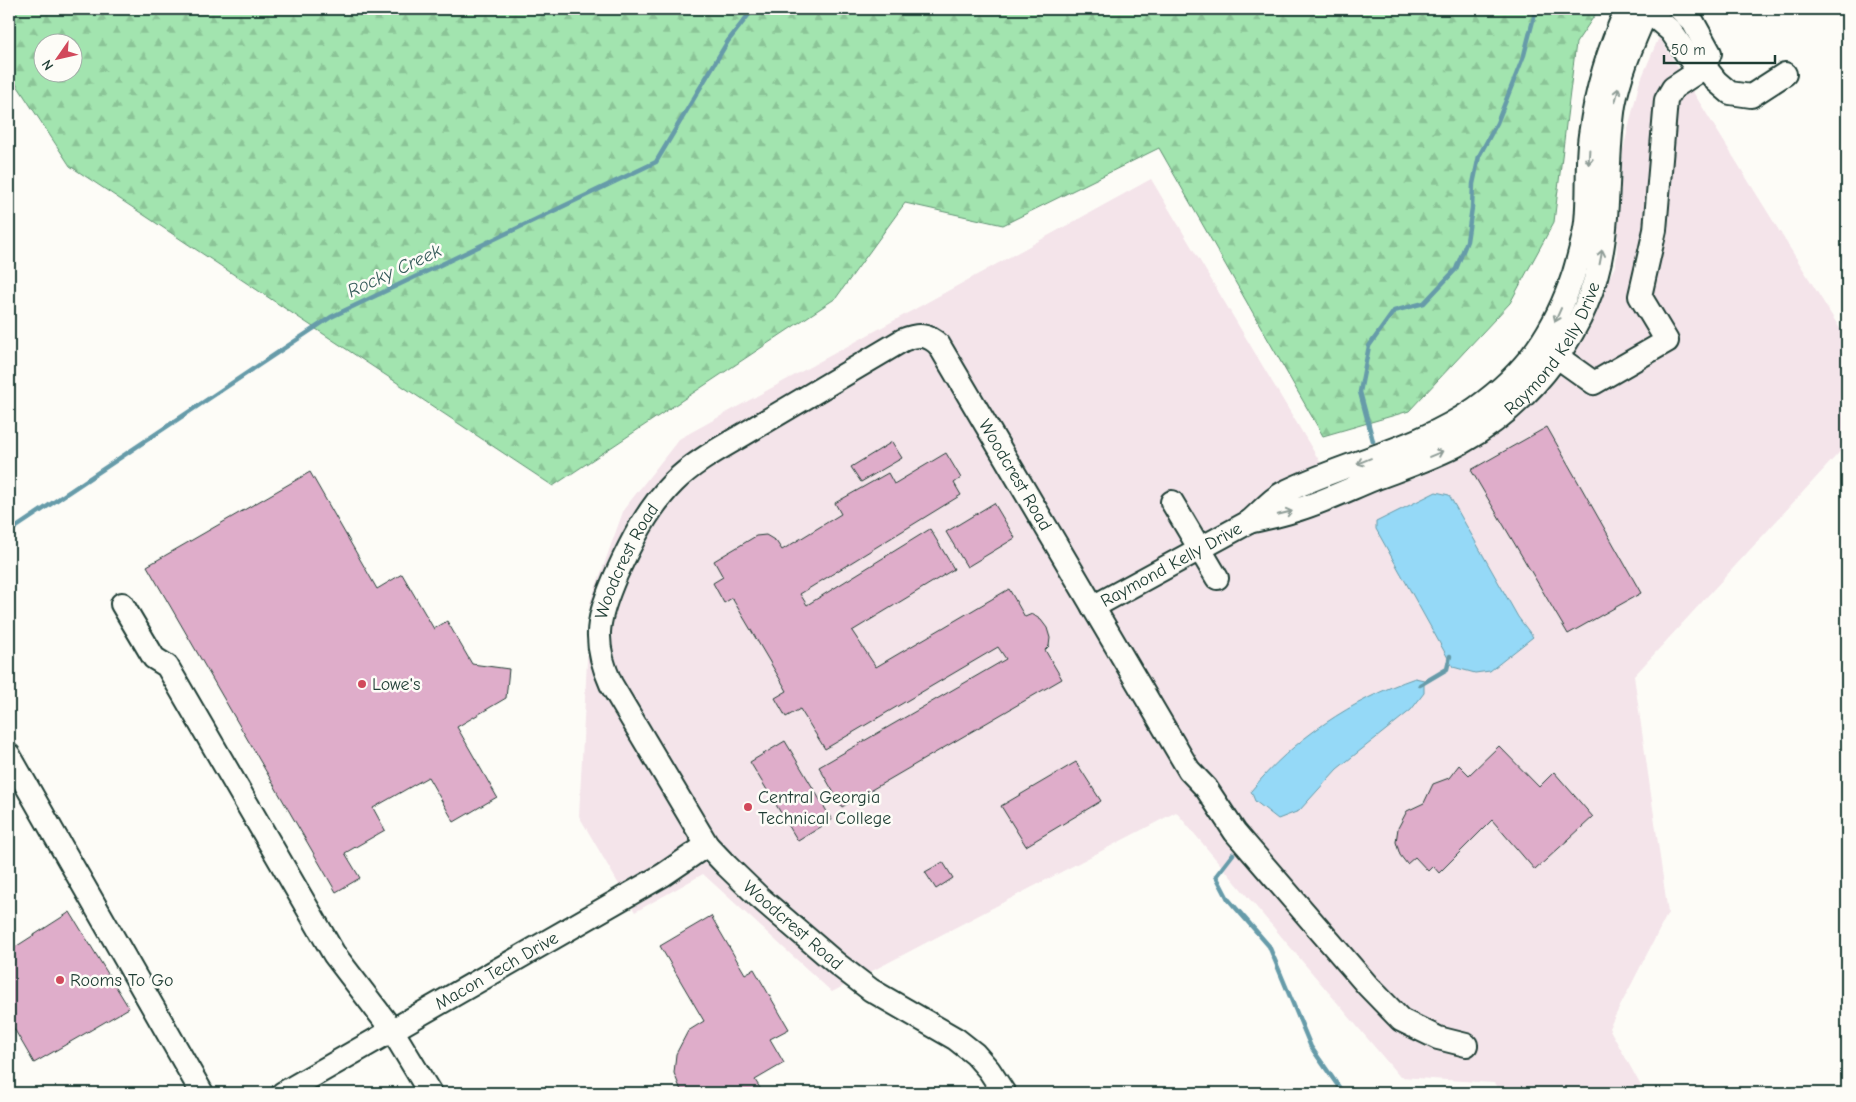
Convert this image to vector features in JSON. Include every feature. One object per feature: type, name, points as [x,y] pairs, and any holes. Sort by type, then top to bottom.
[{"type":"street","points":[[1642,9],[1671,31],[1692,62],[1705,66],[1716,82],[1730,93],[1751,96],[1785,74]]},
{"type":"street","name":"Raymond Kelly Drive","points":[[1093,607],[1249,522],[1285,491],[1429,434],[1467,414],[1549,351],[1556,320],[1584,239],[1590,137],[1595,106],[1613,39],[1642,9]]},
{"type":"street","points":[[1549,351],[1594,384],[1667,341],[1640,296],[1655,230],[1666,100],[1673,88],[1705,66],[1710,53],[1693,22],[1680,9]]},
{"type":"street","name":"Woodcrest Road","points":[[1004,1093],[989,1070],[975,1054],[956,1040],[871,990],[837,964],[759,897],[707,845],[611,684],[603,666],[599,648],[598,627],[604,604],[624,557],[651,509],[675,480],[708,456],[903,340],[923,335],[932,338],[939,345],[951,363],[1093,607]]},
{"type":"street","points":[[1172,502],[1217,578]]},
{"type":"street","points":[[122,604],[154,658],[167,666],[334,954],[392,1030],[430,1093]]},
{"type":"street","points":[[1093,607],[1189,770],[1206,788],[1235,832],[1401,1020],[1438,1038],[1466,1045]]},
{"type":"street","points":[[9,754],[202,1093]]},
{"type":"street","name":"Macon Tech Drive","points":[[284,1093],[662,875],[707,845]]},
{"type":"shaded area","points":[[1659,37],[1847,340],[1847,444],[1634,676],[1668,913],[1609,1028],[1645,1093],[1501,1093],[1494,1083],[1400,1077],[1176,812],[832,992],[703,874],[635,912],[579,816],[590,603],[624,509],[679,439],[1151,179],[1341,497],[1419,477],[1487,437],[1538,399],[1580,338],[1616,264],[1623,150],[1639,84]]},
{"type":"green space","points":[[9,9],[1599,9],[1576,43],[1554,222],[1510,303],[1409,411],[1323,436],[1159,148],[1003,225],[905,203],[836,298],[553,486],[70,166],[9,73]]},
{"type":"water","points":[[1436,492],[1449,495],[1518,617],[1533,637],[1490,671],[1475,673],[1453,667],[1376,529],[1376,522]]},
{"type":"water","points":[[1415,678],[1424,680],[1424,693],[1411,710],[1337,769],[1299,811],[1278,819],[1255,801],[1251,791],[1285,754],[1305,738],[1346,710],[1392,687]]},
{"type":"building","points":[[1547,427],[1641,593],[1568,634],[1471,470]]},
{"type":"building","points":[[892,442],[902,458],[861,482],[851,467]]},
{"type":"building","points":[[946,453],[961,478],[954,483],[961,495],[800,594],[807,605],[930,529],[954,569],[852,631],[876,667],[1009,589],[1025,617],[1032,614],[1041,620],[1047,628],[1050,638],[1049,646],[1045,650],[1062,679],[842,807],[819,767],[1006,659],[998,647],[825,749],[800,709],[786,717],[775,698],[787,691],[732,598],[724,603],[713,583],[723,577],[714,561],[756,536],[766,535],[776,541],[782,550],[841,514],[835,503],[888,473],[894,484]]},
{"type":"building","name":"Lowe's","points":[[310,472],[377,589],[402,574],[434,629],[447,621],[472,664],[509,669],[506,698],[457,727],[497,797],[454,822],[428,777],[373,808],[385,830],[345,853],[360,878],[336,892],[147,566]]},
{"type":"building","points":[[994,503],[1015,538],[967,567],[946,532]]},
{"type":"building","points":[[785,741],[832,820],[798,841],[750,762]]},
{"type":"building","points":[[1499,746],[1539,787],[1554,772],[1593,817],[1535,870],[1492,820],[1439,873],[1433,866],[1428,871],[1415,857],[1407,864],[1400,855],[1396,842],[1398,828],[1407,811],[1424,803],[1433,784],[1449,778],[1459,765],[1469,775]]},
{"type":"building","points":[[1076,762],[1101,801],[1026,846],[1001,806]]},
{"type":"building","points":[[943,862],[953,878],[936,889],[925,872]]},
{"type":"building","name":"Rooms To Go","points":[[70,912],[129,1008],[34,1063],[9,1020],[9,951]]},
{"type":"building","points":[[711,916],[745,974],[754,969],[789,1029],[770,1039],[784,1063],[755,1080],[762,1091],[759,1093],[682,1093],[674,1073],[676,1054],[688,1031],[704,1021],[660,946]]},
{"type":"waterway","name":"Rocky Creek","points":[[9,532],[331,317],[656,162],[728,41],[753,9]]},
{"type":"waterway","points":[[1373,441],[1360,392],[1369,346],[1394,311],[1424,303],[1456,269],[1467,241],[1472,208],[1473,184],[1479,156],[1497,123],[1524,55],[1536,9]]},
{"type":"waterway","points":[[1420,685],[1447,669],[1450,656]]},
{"type":"waterway","points":[[1233,854],[1216,876],[1228,899],[1269,946],[1311,1047],[1343,1093]]},
{"type":"place","name":"Lowe's","points":[[362,684]]},
{"type":"place","name":"Central Georgia Technical College","points":[[748,807]]},
{"type":"place","name":"Rooms To Go","points":[[60,980]]}]
